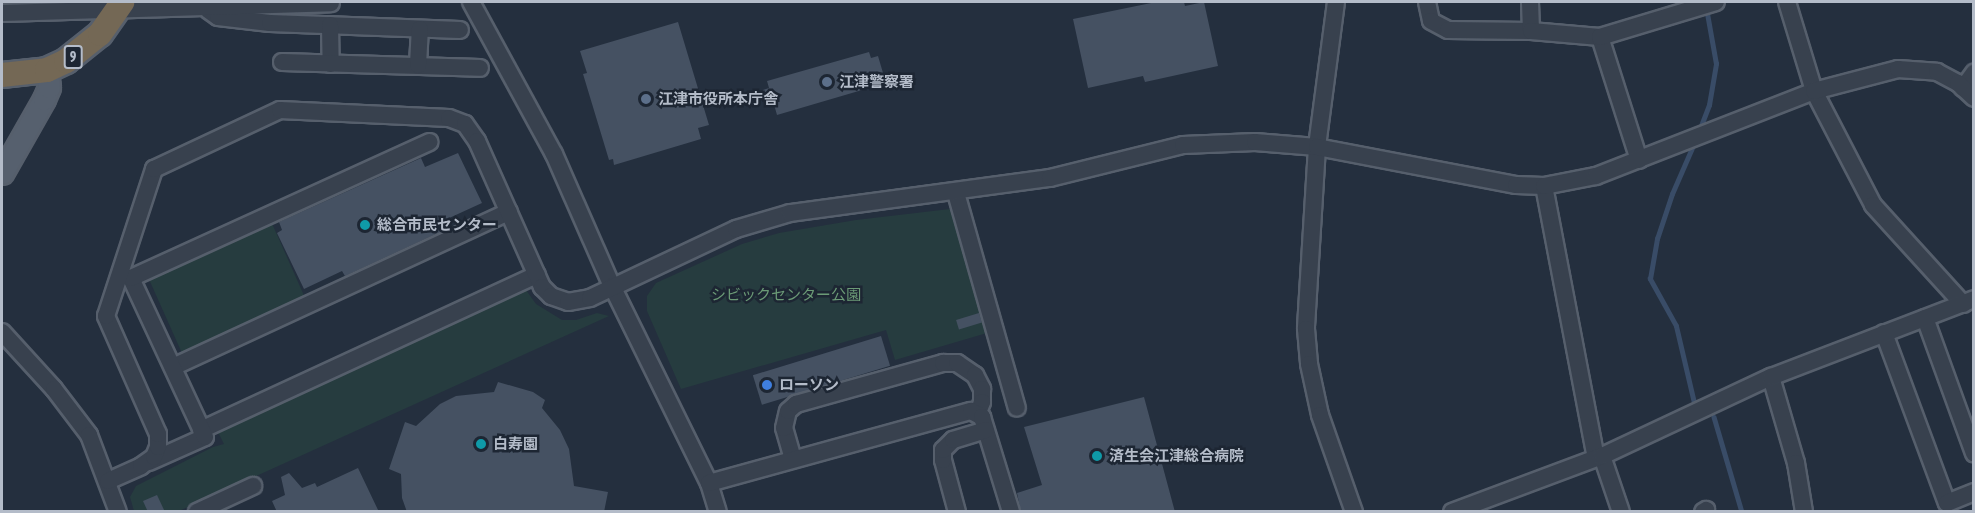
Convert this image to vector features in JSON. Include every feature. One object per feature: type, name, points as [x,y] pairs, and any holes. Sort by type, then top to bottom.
[{"type":"highway","name":"9","points":[[2,75],[46,70],[66,61],[90,44],[120,5]]},
{"type":"main road","points":[[2,173],[44,99],[49,87],[46,70]]},
{"type":"street","points":[[471,2],[554,154],[612,286],[709,483],[718,512]]},
{"type":"street","points":[[1336,2],[1317,147],[1307,279],[1306,329],[1309,364],[1320,415],[1354,512]]},
{"type":"street","points":[[1426,2],[1431,21],[1448,30],[1531,31],[1600,37],[1716,2]]},
{"type":"street","points":[[1530,2],[1531,31]]},
{"type":"street","points":[[1452,512],[1599,457],[1771,377],[1968,301],[1873,206],[1814,91],[1787,2]]},
{"type":"street","points":[[2,13],[120,5],[204,7],[331,3]]},
{"type":"street","points":[[204,7],[218,17],[330,25],[460,30]]},
{"type":"street","points":[[330,25],[331,64]]},
{"type":"street","points":[[418,65],[420,29]]},
{"type":"street","points":[[1600,37],[1639,159]]},
{"type":"street","points":[[282,62],[480,68]]},
{"type":"street","points":[[141,466],[154,457],[158,447],[158,434],[106,316],[154,169],[280,110],[457,120],[471,130],[537,275],[547,292],[568,302],[584,301],[736,229],[790,213],[956,193],[1050,178],[1183,146],[1255,142],[1317,147],[1516,185],[1544,186],[1596,176],[1814,91],[1898,69],[1937,72],[1968,93],[1974,73]]},
{"type":"street","points":[[108,481],[205,437],[131,278],[430,142]]},
{"type":"street","points":[[1544,186],[1599,457],[1621,512]]},
{"type":"street","points":[[956,193],[1017,408]]},
{"type":"street","points":[[173,367],[509,212]]},
{"type":"street","points":[[201,430],[537,275]]},
{"type":"street","points":[[1925,318],[1974,453]]},
{"type":"street","points":[[2,332],[54,389],[89,435],[118,512]]},
{"type":"street","points":[[1884,333],[1947,503],[1974,492]]},
{"type":"street","points":[[792,459],[785,440],[784,428],[788,411],[796,404],[943,363],[957,363],[975,375],[982,389],[982,402],[978,413]]},
{"type":"street","points":[[1771,377],[1796,464],[1804,512]]},
{"type":"street","points":[[709,483],[965,411],[978,413],[982,417],[1011,512]]},
{"type":"street","points":[[957,512],[943,460],[943,450],[953,440],[986,430]]},
{"type":"street","points":[[197,512],[253,486]]},
{"type":"green space","name":"シビックセンター公園","points":[[950,209],[987,333],[895,360],[886,330],[681,389],[647,311],[647,296],[656,283],[742,244],[779,233],[856,220]]},
{"type":"green space","points":[[270,219],[306,299],[182,354],[147,274]]},
{"type":"green space","points":[[526,290],[536,304],[562,320],[576,320],[597,313],[609,316],[179,511],[134,511],[130,497],[136,486],[213,447],[224,444],[218,432]]},
{"type":"building","points":[[1156,2],[1184,2],[1185,6],[1204,2],[1218,66],[1145,82],[1143,76],[1088,88],[1073,19]]},
{"type":"building","name":"江津市役所本庁舎","points":[[678,22],[709,125],[698,128],[701,139],[614,165],[613,159],[609,160],[583,74],[587,73],[580,51]]},
{"type":"building","name":"江津警察署","points":[[869,52],[871,58],[878,56],[886,83],[777,115],[773,101],[767,102],[763,90],[769,88],[767,81]]},
{"type":"building","name":"総合市民センター","points":[[458,153],[482,203],[447,219],[451,227],[345,276],[342,271],[304,289],[277,233],[282,230],[279,222],[421,158],[425,167]]},
{"type":"building","points":[[979,313],[982,323],[959,330],[956,320]]},
{"type":"building","points":[[881,336],[890,366],[762,405],[753,375]]},
{"type":"building","name":"白寿園","points":[[498,382],[533,392],[545,400],[542,408],[560,430],[569,449],[574,486],[608,492],[604,512],[407,512],[402,498],[401,474],[389,469],[405,422],[416,426],[440,404],[456,396],[494,392]]},
{"type":"building","name":"済生会江津総合病院","points":[[1144,397],[1175,512],[1021,512],[1017,493],[1042,485],[1024,427]]},
{"type":"building","points":[[358,468],[379,512],[277,512],[272,501],[285,495],[281,477],[289,473],[302,488],[315,483],[317,487]]},
{"type":"building","points":[[157,495],[165,512],[148,512],[143,501]]},
{"type":"waterway","points":[[1699,131],[1709,105],[1716,64],[1706,8]]},
{"type":"waterway","points":[[1694,403],[1676,326],[1650,279],[1657,239],[1672,194],[1695,141]]},
{"type":"waterway","points":[[1714,417],[1742,512]]},
{"type":"place","name":"江津警察署","points":[[827,82]]},
{"type":"place","name":"江津市役所本庁舎","points":[[646,99]]},
{"type":"place","name":"総合市民センター","points":[[365,225]]},
{"type":"place","name":"ローソン","points":[[767,385]]},
{"type":"place","name":"白寿園","points":[[481,444]]},
{"type":"place","name":"済生会江津総合病院","points":[[1097,456]]}]
